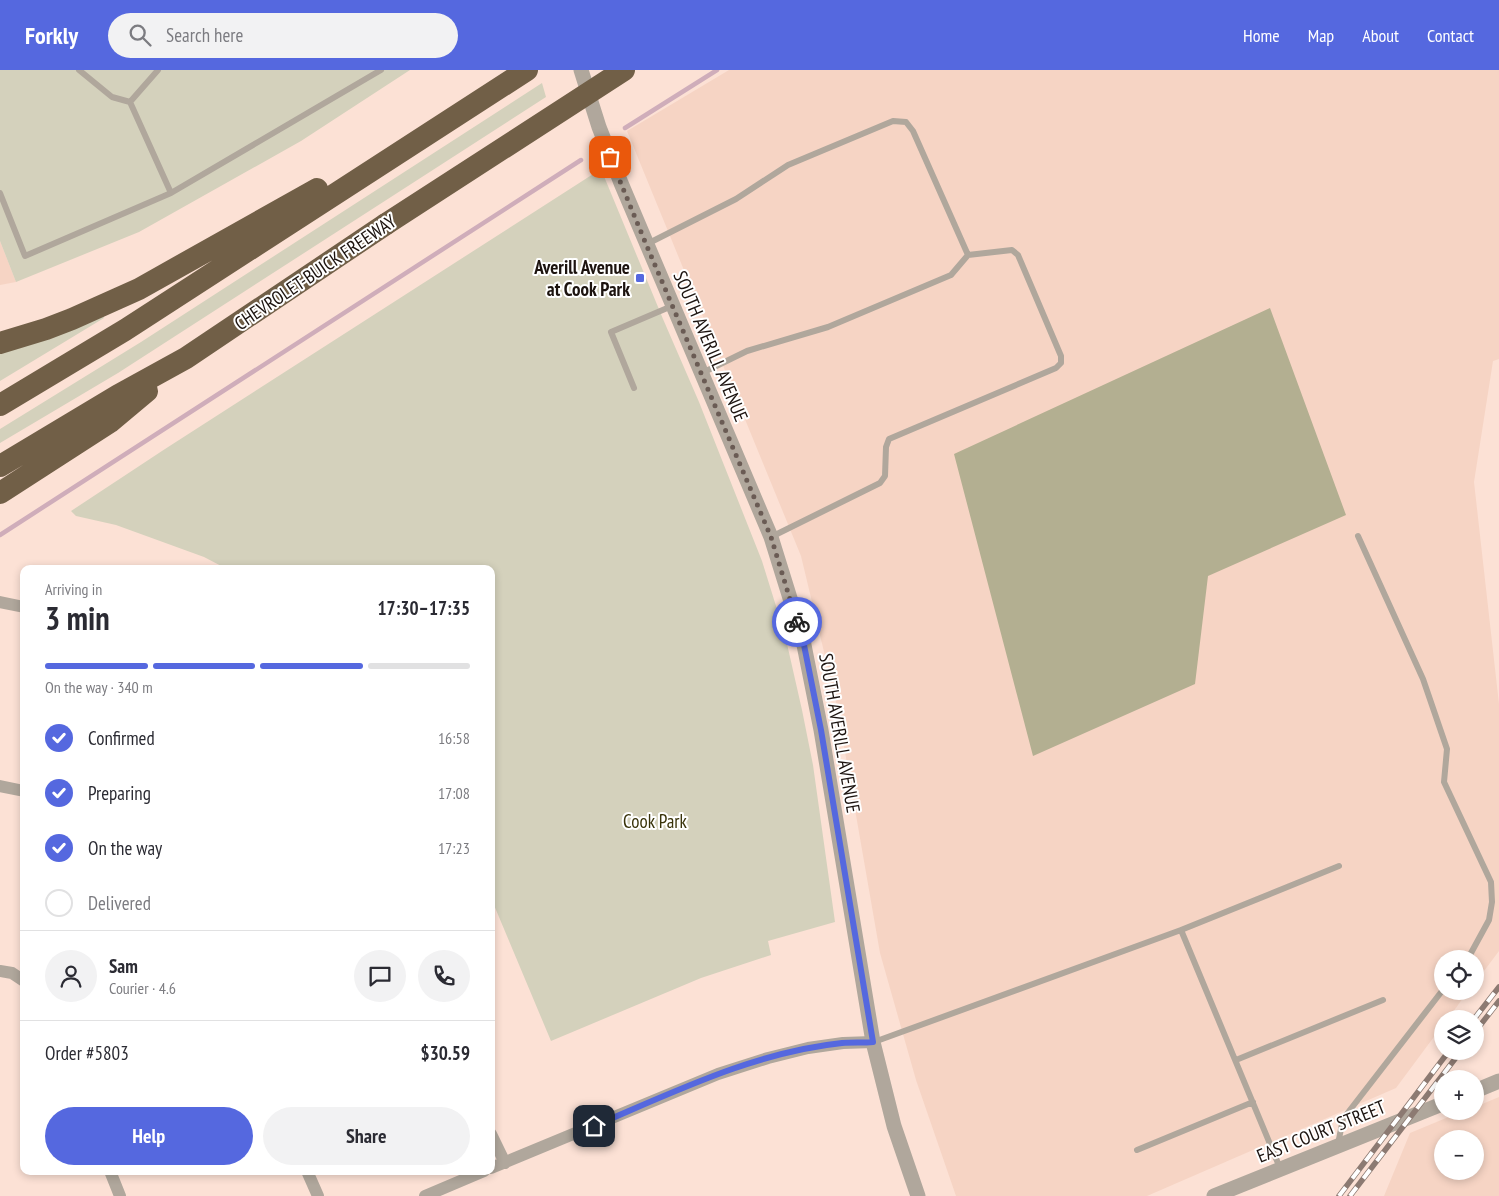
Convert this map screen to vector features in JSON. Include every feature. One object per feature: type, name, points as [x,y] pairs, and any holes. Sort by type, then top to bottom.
[{"type":"highway","points":[[0,404],[125,330],[527,70]]},
{"type":"highway","name":"CHEVROLET-BUICK FREEWAY","points":[[0,466],[117,396],[186,358],[386,224],[624,70]]},
{"type":"highway","points":[[0,343],[72,319],[139,289],[242,230],[476,102]]},
{"type":"highway","points":[[0,494],[110,422],[186,358]]},
{"type":"street","name":"SOUTH AVERILL AVENUE","points":[[582,70],[599,127],[646,244],[771,537],[803,640],[819,721],[873,1042],[894,1126],[918,1196]]},
{"type":"street","points":[[0,602],[20,606]]},
{"type":"street","points":[[0,786],[20,790]]},
{"type":"street","points":[[0,971],[12,973],[20,978]]},
{"type":"street","points":[[495,1166],[718,1074],[808,1048],[843,1043],[873,1042]]},
{"type":"street","points":[[1484,1087],[1499,1081]]},
{"type":"street","name":"EAST COURT STREET","points":[[1214,1196],[1434,1107]]},
{"type":"street","points":[[495,1142],[505,1162]]},
{"type":"street","points":[[112,1175],[120,1196]]},
{"type":"street","points":[[310,1175],[318,1196]]},
{"type":"street","points":[[425,1196],[475,1175]]},
{"type":"lane","points":[[79,70],[112,97],[130,102]]},
{"type":"lane","points":[[130,102],[158,70]]},
{"type":"lane","points":[[0,193],[25,256],[171,194],[381,70]]},
{"type":"lane","points":[[130,102],[171,194]]},
{"type":"lane","points":[[646,244],[736,199],[788,165],[893,121],[906,122],[913,131],[968,255]]},
{"type":"lane","points":[[701,373],[747,351],[828,327],[950,275],[968,255],[1012,250],[1018,255],[1061,356],[1061,363],[1056,368],[889,440],[886,447],[885,476],[880,483],[771,537]]},
{"type":"lane","points":[[634,388],[611,332],[672,306]]},
{"type":"lane","points":[[1358,536],[1423,679],[1447,749],[1444,782],[1491,882],[1492,902],[1489,920],[1474,950]]},
{"type":"lane","points":[[873,1042],[1181,930],[1339,866]]},
{"type":"lane","points":[[1181,930],[1280,1168]]},
{"type":"lane","points":[[1236,1060],[1383,1000]]},
{"type":"lane","points":[[1338,1145],[1343,1118],[1434,1000]]},
{"type":"lane","points":[[1137,1150],[1253,1102]]},
{"type":"shaded area","points":[[729,70],[1499,70],[1499,359],[1493,361],[1474,482],[1499,704],[1499,951],[1484,971],[1484,950],[1434,950],[1434,1000],[1462,1000],[1454,1010],[1434,1010],[1434,1037],[1396,1088],[1147,1196],[956,1196],[916,1080],[880,953],[837,706],[801,556],[627,131]]},
{"type":"shaded area","points":[[0,241],[16,282],[0,285]]},
{"type":"shaded area","points":[[1270,308],[1346,515],[1208,576],[1195,684],[1033,756],[954,454]]},
{"type":"shaded area","points":[[1499,1097],[1499,1196],[1384,1196],[1410,1133],[1441,1120],[1484,1120],[1484,1103]]},
{"type":"green space","points":[[0,70],[410,70],[301,141],[139,232],[16,282],[0,241]]},
{"type":"green space","points":[[542,83],[546,97],[118,373],[0,443],[0,429],[141,342]]},
{"type":"green space","name":"Cook Park","points":[[601,169],[699,402],[762,561],[785,635],[813,765],[835,922],[768,941],[771,955],[701,978],[551,1041],[495,908],[495,565],[219,565],[204,557],[116,525],[76,516],[71,511]]},
{"type":"green space","points":[[103,315],[104,318],[0,381],[0,351]]},
{"type":"waterway","points":[[625,128],[717,70]]},
{"type":"waterway","points":[[0,535],[581,160]]},
{"type":"railway","points":[[1481,1010],[1499,987]]},
{"type":"railway","points":[[1484,1020],[1499,1001]]},
{"type":"railway","points":[[1339,1196],[1442,1060]]},
{"type":"railway","points":[[1350,1196],[1454,1060]]},
{"type":"way so far","points":[[610,157],[771,537],[797,622]]},
{"type":"place","name":"Averill Avenue at Cook Park","points":[[640,278]]},
{"type":"route","points":[[594,1126],[718,1074],[768,1058],[808,1048],[843,1043],[873,1042],[821,730],[803,640],[797,622]]}]
